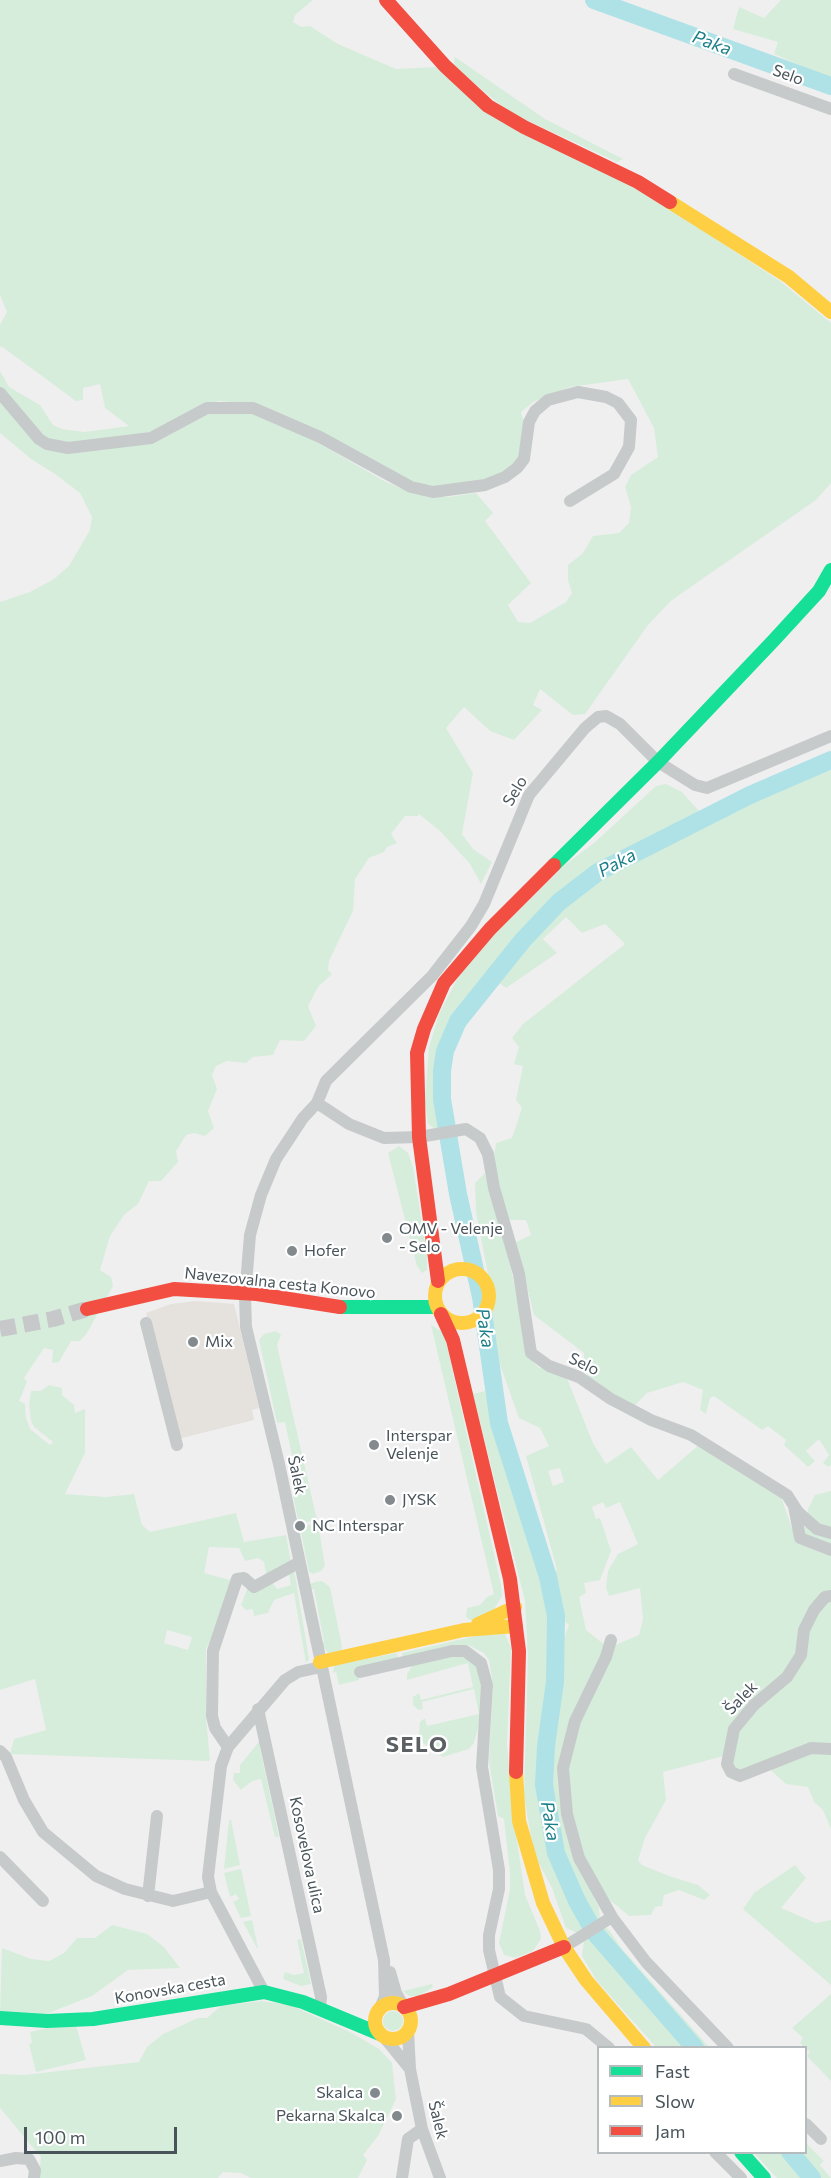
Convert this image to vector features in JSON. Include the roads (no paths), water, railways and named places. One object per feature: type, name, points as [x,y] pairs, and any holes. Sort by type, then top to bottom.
[{"type":"main road","points":[[386,0],[452,74],[488,106],[524,127],[656,192],[789,278],[831,312]]},
{"type":"main road","points":[[642,2046],[586,1980],[564,1947],[543,1903],[519,1821],[516,1785],[519,1651],[515,1607],[502,1539],[464,1394],[453,1340],[438,1310],[435,1289],[438,1281],[435,1248],[419,1137],[416,1089],[417,1053],[424,1029],[444,983],[490,929],[658,762],[819,591],[831,570]]},
{"type":"main road","points":[[435,1248],[443,1264],[480,1275],[489,1291],[486,1309],[472,1321],[455,1323],[438,1310]]},
{"type":"main road","points":[[438,1281],[457,1269]]},
{"type":"main road","name":"Navezovalna cesta Konovo","points":[[87,1309],[174,1289],[257,1294],[340,1307],[438,1310]]},
{"type":"main road","points":[[453,1340],[455,1323]]},
{"type":"main road","points":[[464,1630],[515,1607]]},
{"type":"main road","points":[[320,1664],[464,1630],[516,1626]]},
{"type":"main road","points":[[342,2018],[370,2013],[389,2004],[404,2007],[449,1994],[564,1947]]},
{"type":"main road","name":"Konovska cesta","points":[[0,2018],[47,2021],[93,2019],[220,1997],[264,1992],[290,1997],[382,2035]]},
{"type":"main road","points":[[380,2009],[375,2024],[382,2035],[395,2039],[408,2031],[449,1994]]},
{"type":"main road","points":[[404,2007],[411,2021],[408,2031]]},
{"type":"main road","points":[[743,2154],[764,2178]]},
{"type":"street","name":"Selo","points":[[734,74],[831,109]]},
{"type":"street","points":[[0,393],[39,439],[47,444],[68,448],[151,438],[207,408],[253,408],[320,437],[411,487],[433,492],[486,485],[505,477],[517,468],[524,459],[529,422],[535,411],[548,400],[578,393],[606,397],[618,403],[631,420],[630,447],[614,474],[570,501]]},
{"type":"street","name":"Selo","points":[[245,1296],[250,1235],[261,1195],[276,1159],[303,1118],[317,1103],[326,1081],[432,976],[471,926],[484,904],[529,795],[585,728],[597,717],[606,717],[620,724],[658,762],[695,785],[706,788],[831,736]]},
{"type":"street","points":[[317,1103],[349,1124],[384,1138],[419,1137]]},
{"type":"street","name":"Selo","points":[[419,1137],[466,1129],[480,1138],[488,1154],[494,1188],[519,1274],[531,1353],[549,1366],[579,1377],[611,1399],[651,1420],[691,1435],[787,1495],[817,1529],[831,1533]]},
{"type":"street","name":"Šalek","points":[[245,1296],[246,1327],[279,1464],[298,1563],[384,1960]]},
{"type":"street","points":[[146,1323],[177,1445]]},
{"type":"street","points":[[795,1506],[795,1523],[800,1538],[831,1550]]},
{"type":"street","points":[[228,1746],[215,1728],[212,1716],[213,1651],[237,1579],[244,1578],[254,1587],[298,1563]]},
{"type":"street","name":"Šalek","points":[[831,1596],[825,1598],[814,1610],[804,1630],[801,1654],[787,1677],[754,1705],[734,1729],[727,1764],[731,1772],[740,1776],[811,1748],[831,1749]]},
{"type":"street","points":[[611,1640],[606,1657],[575,1721],[563,1768],[567,1814],[579,1858],[612,1917],[646,1962],[726,2046]]},
{"type":"street","points":[[360,1672],[465,1651],[481,1663],[487,1692],[482,1767],[499,1870],[499,1888],[489,1935],[500,1997],[524,2016],[586,2030],[606,2046]]},
{"type":"street","points":[[264,1992],[211,1892],[208,1877],[220,1766],[228,1746],[285,1680],[320,1664]]},
{"type":"street","name":"Kosovelova ulica","points":[[258,1709],[321,1997],[320,2009]]},
{"type":"street","points":[[0,1751],[6,1756],[35,1820],[49,1837],[96,1876],[125,1889],[173,1901],[211,1892]]},
{"type":"street","points":[[148,1896],[157,1816]]},
{"type":"street","points":[[0,1857],[44,1901]]},
{"type":"street","points":[[564,1947],[612,1917]]},
{"type":"street","points":[[384,1960],[398,1999],[404,2007]]},
{"type":"street","points":[[380,2009],[385,1996],[384,1960]]},
{"type":"street","name":"Šalek","points":[[408,2031],[410,2069],[422,2129],[440,2178]]},
{"type":"street","points":[[382,2035],[410,2069]]},
{"type":"street","points":[[807,2125],[821,2139]]},
{"type":"street","points":[[402,2178],[408,2139],[422,2129]]},
{"type":"street","points":[[718,2154],[741,2178]]},
{"type":"street","points":[[0,2161],[16,2158],[29,2159],[35,2170],[34,2178]]},
{"type":"waterway","name":"Paka","points":[[594,0],[831,86]]},
{"type":"waterway","name":"Paka","points":[[693,2046],[595,1933],[577,1901],[556,1853],[544,1785],[546,1746],[555,1682],[556,1616],[548,1577],[499,1423],[481,1297],[458,1194],[442,1099],[442,1071],[445,1051],[458,1021],[523,940],[559,902],[598,872],[750,795],[831,760]]},
{"type":"waterway","name":"Paka","points":[[792,2154],[812,2178]]},
{"type":"tunnel","points":[[0,1329],[53,1319],[87,1309]]},
{"type":"place","name":"OMV - Velenje - Selo","points":[[387,1238]]},
{"type":"place","name":"Hofer","points":[[292,1251]]},
{"type":"place","name":"Mix","points":[[193,1342]]},
{"type":"place","name":"Interspar Velenje","points":[[374,1445]]},
{"type":"place","name":"JYSK","points":[[390,1500]]},
{"type":"place","name":"NC Interspar","points":[[300,1526]]},
{"type":"place","name":"Skalca","points":[[375,2093]]},
{"type":"place","name":"Pekarna Skalca","points":[[397,2116]]},
{"type":"district","name":"SELO","points":[[417,1745]]}]
